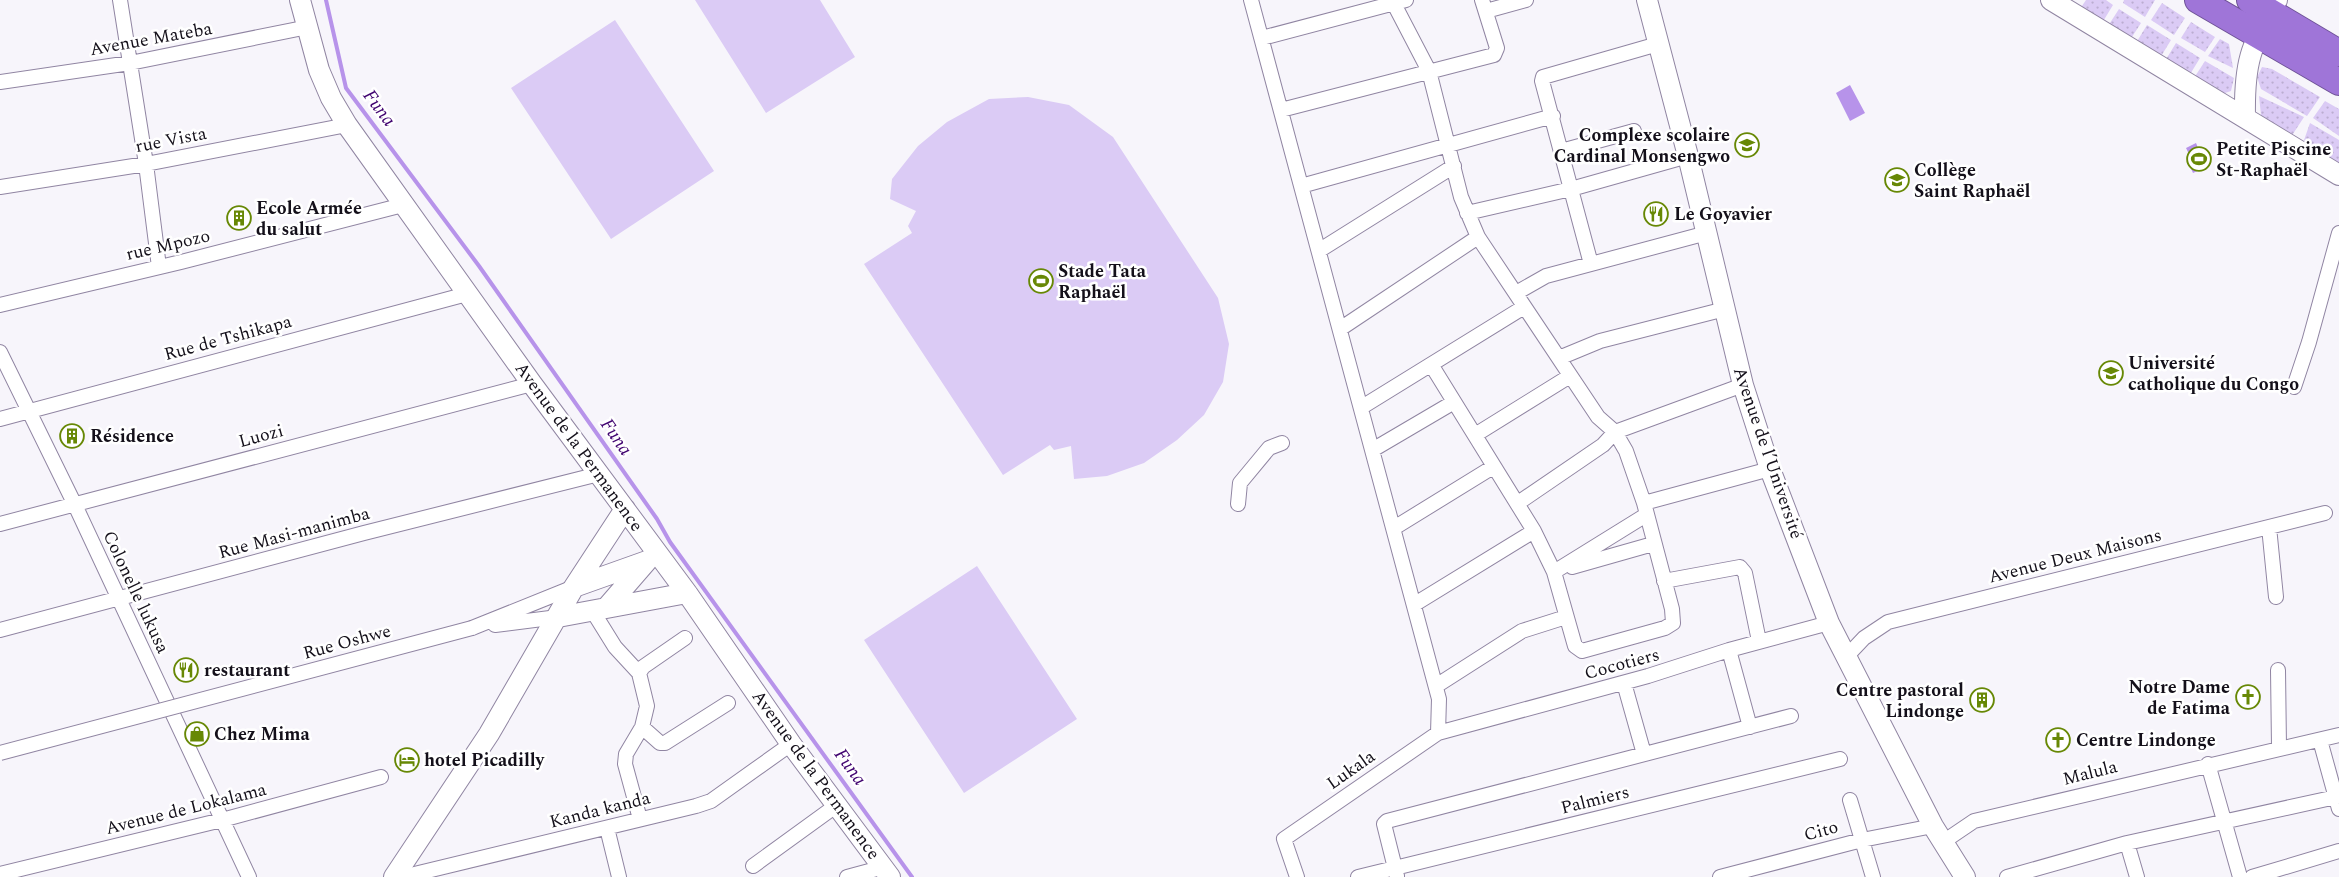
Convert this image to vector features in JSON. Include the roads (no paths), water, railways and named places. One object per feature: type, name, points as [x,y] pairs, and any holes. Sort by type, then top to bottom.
[{"type":"highway","points":[[2198,0],[2339,82]]},
{"type":"highway","points":[[2266,4],[2339,53]]},
{"type":"street","points":[[120,0],[146,164],[159,267]]},
{"type":"street","name":"Avenue de la Permanence","points":[[300,0],[319,70],[331,98],[347,125],[532,384],[625,509],[652,557],[687,593],[791,744],[887,872]]},
{"type":"street","points":[[1251,0],[1374,449],[1436,686],[1439,699],[1438,733]]},
{"type":"street","points":[[1281,110],[1494,55],[1497,52],[1484,5],[1526,0]]},
{"type":"street","name":"Avenue de l’Université","points":[[1647,0],[1688,156],[1743,385],[1822,626],[1846,657],[1938,834],[1965,877]]},
{"type":"street","points":[[2051,0],[2339,175]]},
{"type":"street","points":[[1262,38],[1397,1],[1429,71],[1467,213],[1478,237],[1598,417],[1615,432],[1626,451],[1645,509],[1674,620],[1666,628],[1582,650],[1575,646],[1554,572],[1534,531],[1432,366]]},
{"type":"street","points":[[2245,117],[2248,66],[2266,4]]},
{"type":"street","name":"Avenue Mateba","points":[[0,82],[130,63],[308,27]]},
{"type":"street","points":[[1591,264],[1553,116],[1542,81],[1543,77],[1547,74],[1658,44]]},
{"type":"street","points":[[1301,186],[1553,116]]},
{"type":"street","name":"rue Vista","points":[[0,187],[146,164],[347,125]]},
{"type":"street","points":[[1561,151],[1634,131]]},
{"type":"street","points":[[1467,213],[1571,189],[1688,156]]},
{"type":"street","points":[[1320,250],[1454,166]]},
{"type":"street","name":"rue Mpozo","points":[[0,306],[403,205]]},
{"type":"street","points":[[1516,293],[1546,276],[1707,233]]},
{"type":"street","points":[[2294,387],[2309,342],[2339,233]]},
{"type":"street","points":[[1340,329],[1478,237]]},
{"type":"street","name":"Rue de Tshikapa","points":[[0,419],[467,294]]},
{"type":"street","points":[[1362,407],[1432,366],[1524,307]]},
{"type":"street","points":[[1559,358],[1600,342],[1725,309]]},
{"type":"street","name":"Colonelle lukusa","points":[[0,352],[75,505],[249,877]]},
{"type":"street","points":[[1475,435],[1570,376]]},
{"type":"street","name":"Luozi","points":[[0,524],[532,384]]},
{"type":"street","points":[[1518,503],[1603,444],[1615,432],[1743,385]]},
{"type":"street","points":[[1374,449],[1454,402]]},
{"type":"street","points":[[1238,504],[1240,483],[1269,448],[1282,443]]},
{"type":"street","points":[[1394,528],[1494,467]]},
{"type":"street","points":[[1554,572],[1645,509],[1770,469]]},
{"type":"street","name":"Rue Masi-manimba","points":[[0,630],[364,533],[599,474]]},
{"type":"street","points":[[394,877],[489,734],[574,587],[625,509]]},
{"type":"street","name":"Avenue Deux Maisons","points":[[1846,657],[1864,638],[1888,622],[2325,513]]},
{"type":"street","points":[[2269,528],[2276,597]]},
{"type":"street","points":[[1415,604],[1534,531]]},
{"type":"street","points":[[1554,572],[1653,544]]},
{"type":"street","points":[[472,628],[652,557]]},
{"type":"street","points":[[599,609],[652,557]]},
{"type":"street","points":[[1664,581],[1740,567],[1745,573],[1759,641]]},
{"type":"street","points":[[472,628],[558,616],[687,593]]},
{"type":"street","points":[[599,609],[614,647],[640,673],[647,699],[642,727],[626,754],[625,764],[640,819]]},
{"type":"street","points":[[1436,686],[1522,631],[1566,617]]},
{"type":"street","name":"Cocotiers","points":[[1438,733],[1624,683],[1759,641],[1822,626]]},
{"type":"street","name":"Rue Oshwe","points":[[0,753],[170,710],[472,628]]},
{"type":"street","points":[[640,673],[643,667],[685,638]]},
{"type":"street","points":[[1729,650],[1750,727]]},
{"type":"street","points":[[2278,670],[2279,747]]},
{"type":"street","points":[[1624,683],[1644,754]]},
{"type":"street","points":[[642,727],[660,743],[665,743],[728,703]]},
{"type":"street","points":[[1396,873],[1384,824],[1387,820],[1790,716]]},
{"type":"street","name":"Lukala","points":[[1297,877],[1284,839],[1438,733]]},
{"type":"street","name":"Malula","points":[[1938,834],[1974,821],[2279,747],[2339,735]]},
{"type":"street","points":[[2007,877],[2127,843],[2224,822],[2337,803],[2320,740]]},
{"type":"street","name":"Kanda kanda","points":[[402,877],[711,801],[791,744]]},
{"type":"street","name":"Palmiers","points":[[1358,877],[1396,873],[1840,758]]},
{"type":"street","points":[[2208,764],[2240,877]]},
{"type":"street","name":"Avenue de Lokalama","points":[[0,874],[222,820],[381,777]]},
{"type":"street","points":[[1850,800],[1873,877]]},
{"type":"street","points":[[753,866],[837,805]]},
{"type":"street","points":[[607,828],[619,877]]},
{"type":"street","name":"Cito","points":[[1720,877],[1862,840],[1938,834]]},
{"type":"street","points":[[2127,843],[2137,877]]},
{"type":"street","points":[[2252,877],[2339,851]]},
{"type":"street","points":[[847,877],[887,872]]},
{"type":"waterway","name":"Funa","points":[[326,0],[346,88],[479,266],[657,519],[670,542],[912,877]]},
{"type":"place","name":"Complexe scolaire Cardinal Monsengwo","points":[[1747,145]]},
{"type":"place","name":"Petite Piscine St-Raphaël","points":[[2199,159]]},
{"type":"place","name":"Collège Saint Raphaël","points":[[1897,180]]},
{"type":"place","name":"Le Goyavier","points":[[1656,214]]},
{"type":"place","name":"Ecole Armée du salut","points":[[239,218]]},
{"type":"place","name":"Stade Tata Raphaël","points":[[1041,281]]},
{"type":"place","name":"Université catholique du Congo","points":[[2111,373]]},
{"type":"place","name":"Résidence","points":[[72,436]]},
{"type":"place","name":"restaurant","points":[[186,670]]},
{"type":"place","name":"Notre Dame de Fatima","points":[[2248,697]]},
{"type":"place","name":"Centre pastoral Lindonge","points":[[1982,700]]},
{"type":"place","name":"Chez Mima","points":[[197,734]]},
{"type":"place","name":"Centre Lindonge","points":[[2058,740]]},
{"type":"place","name":"hotel Picadilly","points":[[407,760]]}]
